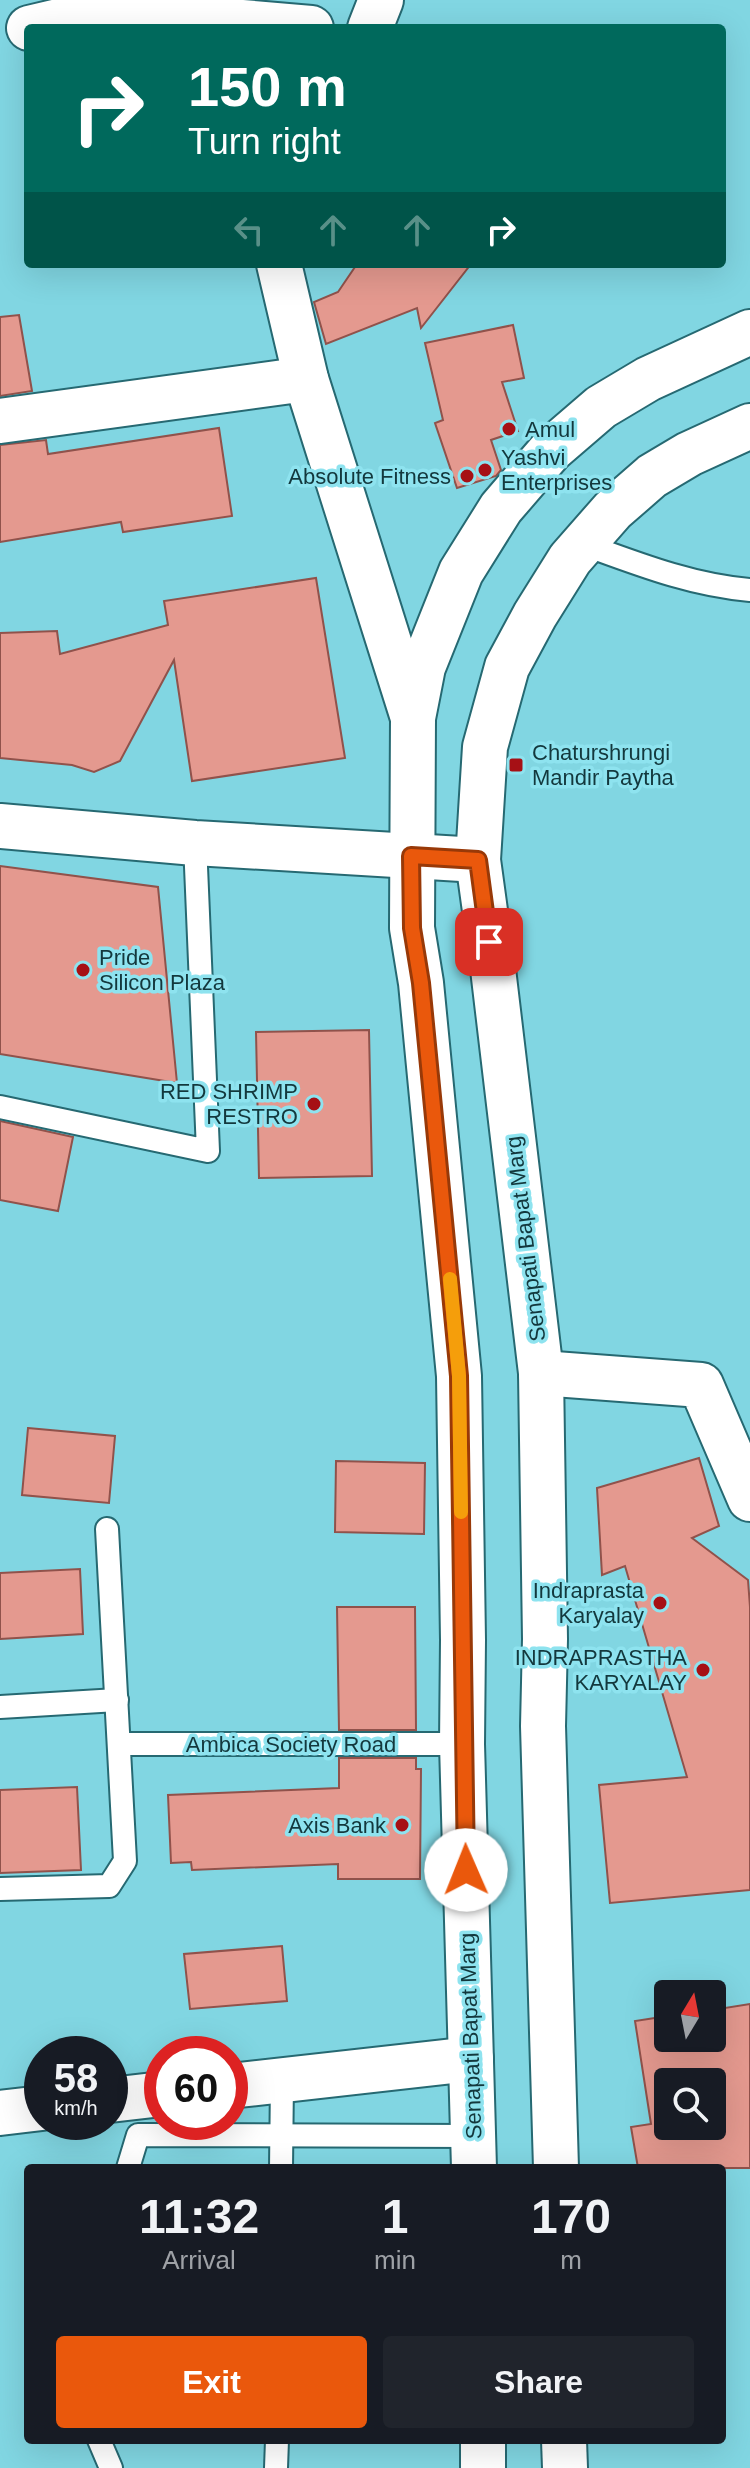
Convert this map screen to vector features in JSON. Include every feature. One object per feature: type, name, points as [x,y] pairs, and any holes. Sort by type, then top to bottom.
[{"type":"main road","points":[[372,24],[381,0]]},
{"type":"main road","points":[[50,24],[108,13],[257,24]]},
{"type":"main road","points":[[0,35],[24,29]]},
{"type":"main road","points":[[280,268],[306,379],[413,718]]},
{"type":"main road","points":[[290,311],[299,268]]},
{"type":"main road","name":"Senapati Bapat Marg","points":[[474,2152],[462,1744],[459,1376],[421,983],[412,928],[413,718],[423,667],[461,572],[501,508],[551,450],[601,407],[636,386],[750,332]]},
{"type":"main road","points":[[0,421],[306,379]]},
{"type":"main road","name":"Senapati Bapat Marg","points":[[556,2164],[543,1726],[545,1639],[541,1373],[478,860],[485,747],[507,667],[570,559],[613,510],[652,476],[689,454],[750,426]]},
{"type":"main road","points":[[0,826],[195,843],[478,860]]},
{"type":"main road","points":[[541,1373],[701,1385],[750,1499]]},
{"type":"main road","points":[[248,2084],[471,2059]]},
{"type":"main road","points":[[0,2113],[24,2110]]},
{"type":"main road","points":[[483,2444],[483,2468]]},
{"type":"main road","points":[[564,2444],[565,2468]]},
{"type":"lane","points":[[583,544],[673,577],[750,590]]},
{"type":"lane","points":[[0,1107],[208,1151],[195,843]]},
{"type":"lane","points":[[0,1889],[109,1886],[125,1861],[107,1529]]},
{"type":"lane","points":[[0,1707],[117,1700]]},
{"type":"lane","name":"Ambica Society Road","points":[[120,1744],[462,1744]]},
{"type":"lane","points":[[281,2164],[282,2080]]},
{"type":"lane","points":[[129,2164],[138,2135],[281,2135],[474,2152]]},
{"type":"lane","points":[[101,2444],[111,2468]]},
{"type":"lane","points":[[276,2468],[277,2444]]},
{"type":"building","points":[[354,268],[468,268],[421,328],[417,308],[326,344],[314,302],[338,292]]},
{"type":"building","points":[[19,315],[32,391],[0,396],[0,317]]},
{"type":"building","points":[[513,325],[524,378],[502,382],[518,431],[491,440],[501,470],[496,476],[457,488],[435,423],[443,420],[425,343]]},
{"type":"building","points":[[219,428],[232,516],[123,532],[121,522],[0,542],[0,445],[46,440],[48,454]]},
{"type":"building","points":[[316,578],[345,758],[192,781],[174,660],[120,761],[94,772],[72,765],[0,758],[0,633],[57,631],[60,654],[168,625],[164,601]]},
{"type":"building","name":"Pride Silicon Plaza","points":[[0,866],[158,887],[177,1083],[0,1054]]},
{"type":"building","name":"RED SHRIMP RESTRO","points":[[369,1030],[372,1176],[259,1178],[256,1032]]},
{"type":"building","points":[[0,1121],[73,1137],[58,1211],[0,1200]]},
{"type":"building","points":[[28,1428],[115,1436],[109,1503],[22,1495]]},
{"type":"building","points":[[699,1458],[719,1526],[692,1538],[748,1580],[750,1890],[610,1903],[599,1785],[687,1777],[625,1566],[602,1575],[597,1488]]},
{"type":"building","points":[[336,1461],[425,1463],[424,1534],[335,1532]]},
{"type":"building","points":[[80,1569],[83,1634],[0,1639],[0,1573]]},
{"type":"building","points":[[337,1607],[415,1607],[416,1730],[339,1730]]},
{"type":"building","points":[[339,1758],[416,1758],[416,1769],[421,1769],[420,1879],[338,1879],[338,1864],[192,1870],[191,1862],[171,1863],[168,1795],[339,1788]]},
{"type":"building","points":[[77,1787],[81,1870],[0,1873],[0,1790]]},
{"type":"building","points":[[282,1946],[287,2001],[190,2009],[184,1954]]},
{"type":"building","points":[[750,2004],[750,2168],[726,2168],[726,2164],[637,2164],[631,2127],[651,2124],[635,2021],[654,2018],[654,2052],[726,2052],[726,2008]]},
{"type":"slow traffic","points":[[450,1279],[459,1376],[461,1512]]},
{"type":"place","name":"Amul","points":[[509,429]]},
{"type":"place","name":"Yashvi Enterprises","points":[[485,470]]},
{"type":"place","name":"Absolute Fitness","points":[[467,476]]},
{"type":"place","name":"Chaturshrungi Mandir Paytha","points":[[516,765]]},
{"type":"place","name":"Pride Silicon Plaza","points":[[83,970]]},
{"type":"place","name":"RED SHRIMP RESTRO","points":[[314,1104]]},
{"type":"place","name":"Indraprasta Karyalay","points":[[660,1603]]},
{"type":"place","name":"INDRAPRASTHA KARYALAY","points":[[703,1670]]},
{"type":"place","name":"Axis Bank","points":[[402,1825]]},
{"type":"route","points":[[466,1870],[459,1376],[421,983],[412,928],[411,856],[478,860],[489,942]]}]
